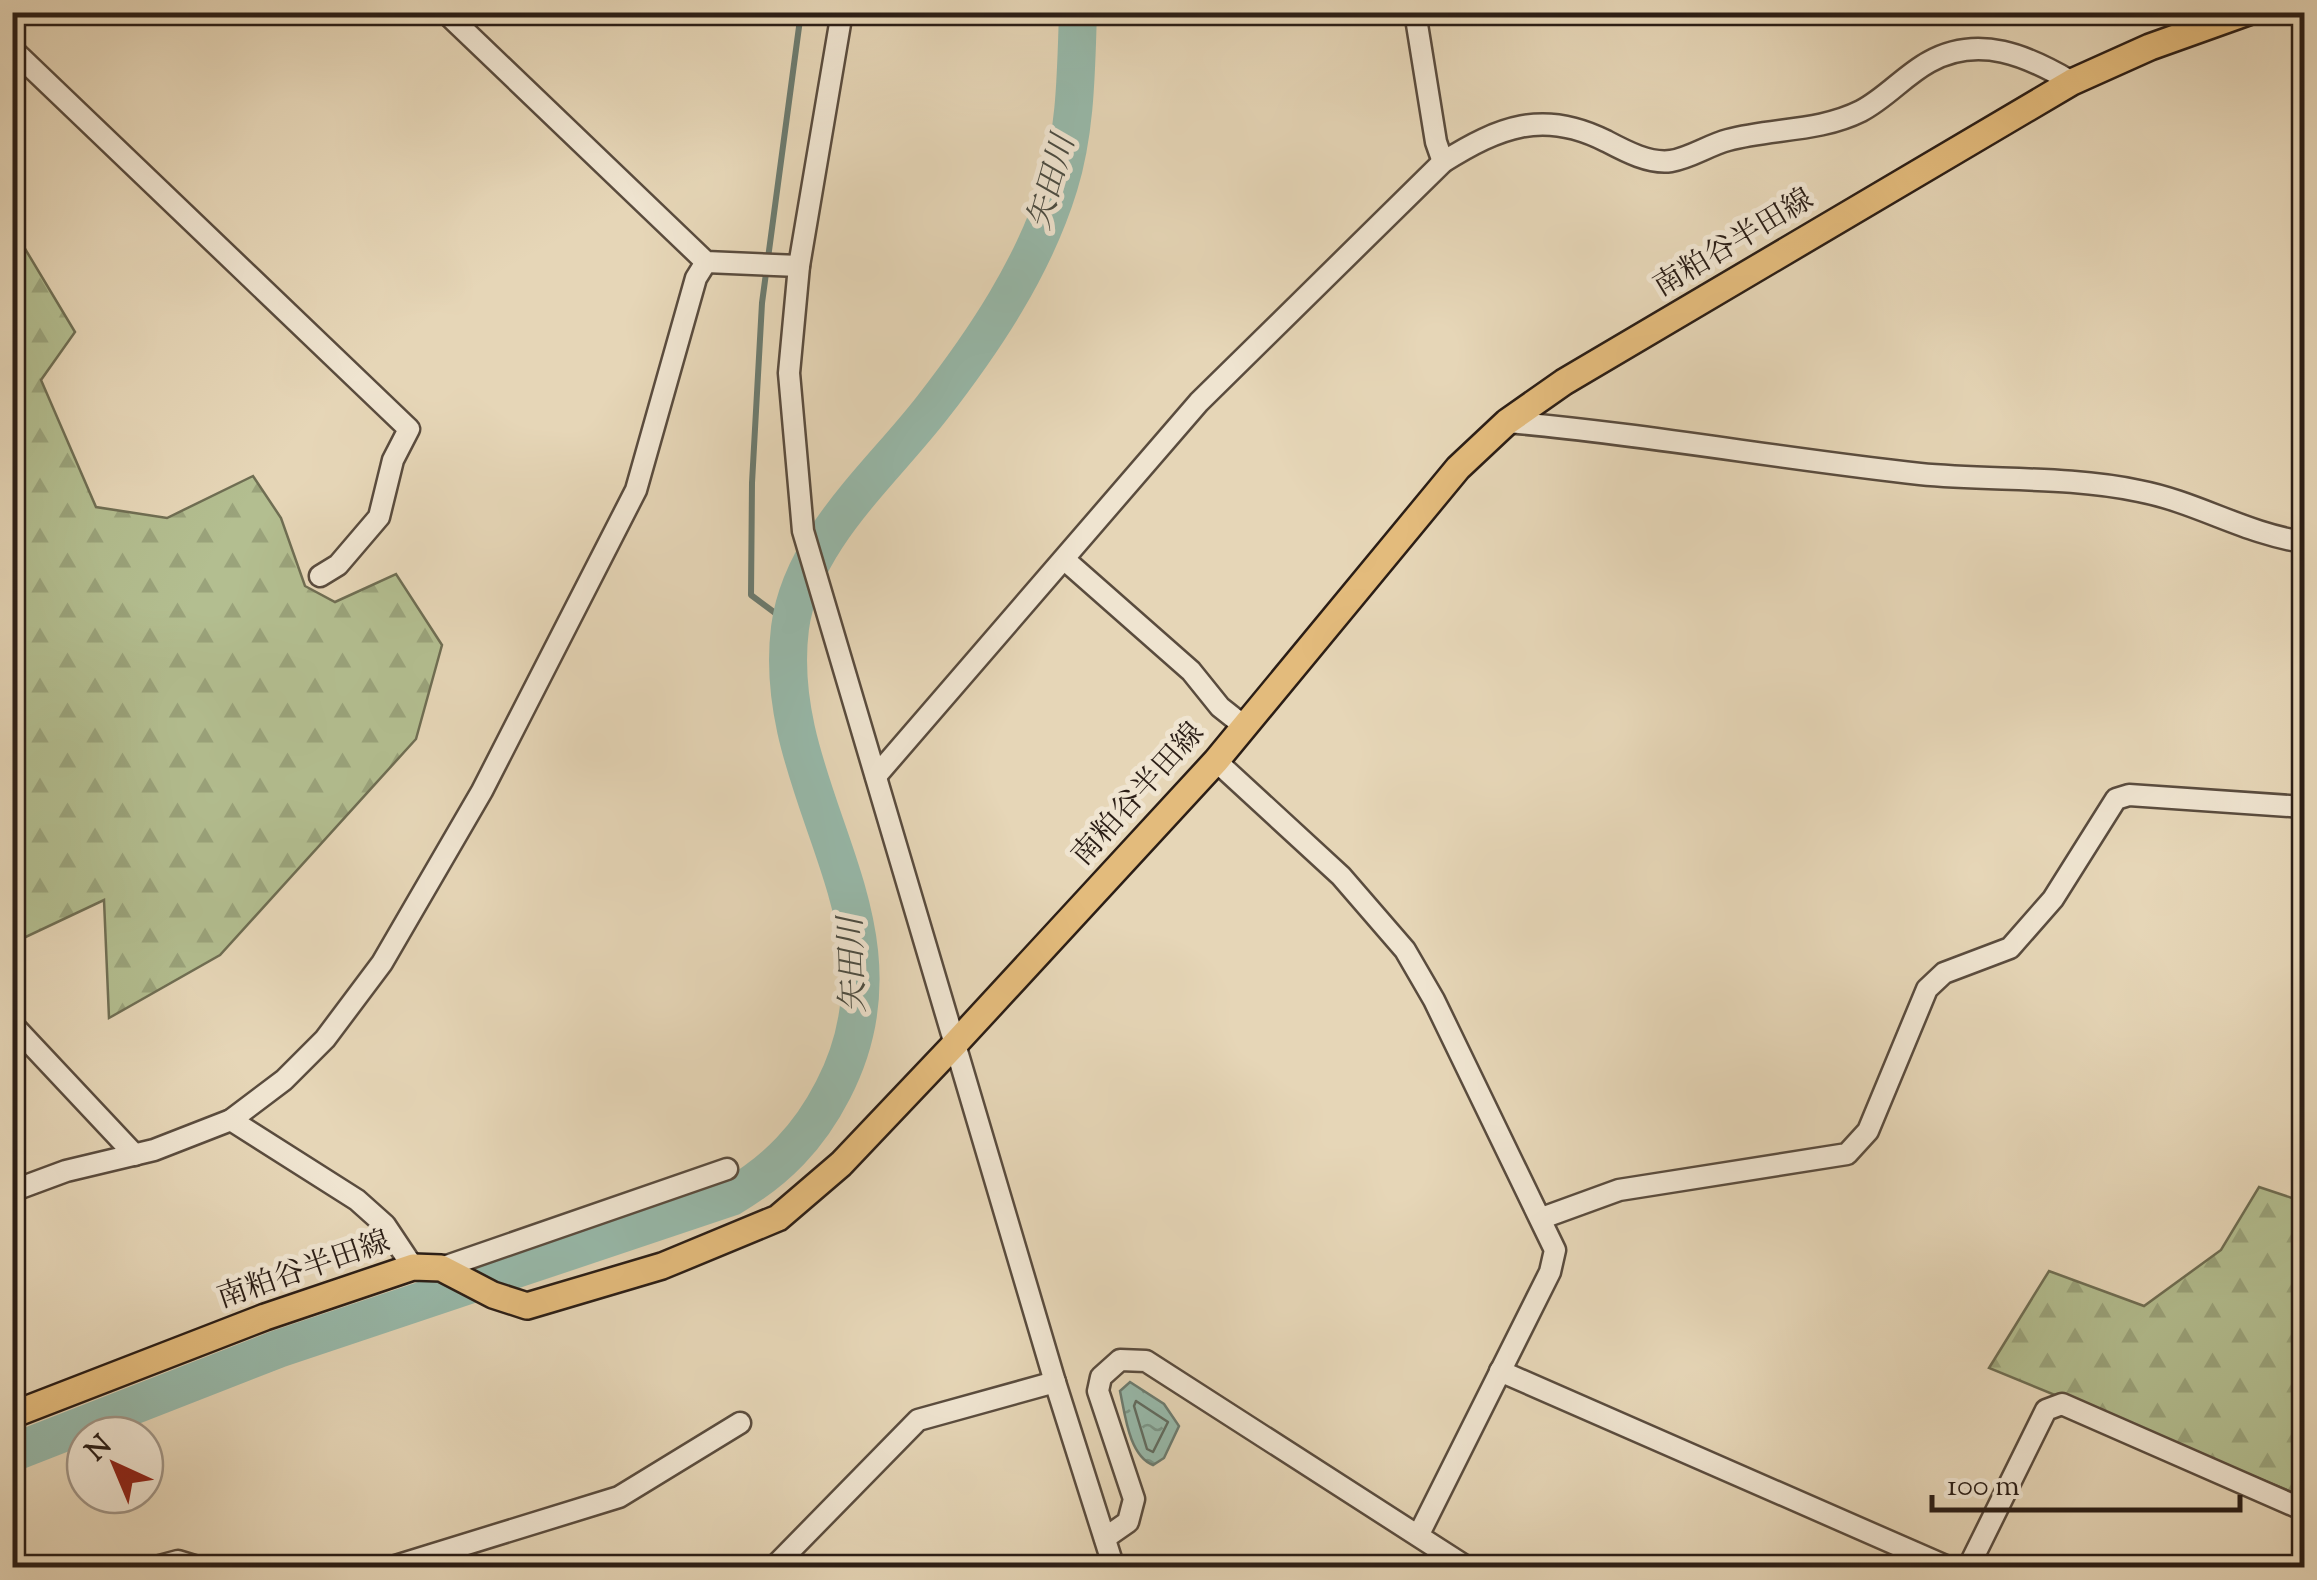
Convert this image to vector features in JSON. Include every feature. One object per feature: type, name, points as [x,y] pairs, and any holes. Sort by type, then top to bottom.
[{"type":"main road","name":"南粕谷半田線","points":[[12,1415],[265,1317],[412,1267],[441,1268],[493,1295],[527,1306],[604,1286],[734,1239],[778,1218],[840,1164],[954,1045],[1216,760],[1458,468],[1506,422],[1564,382],[2072,82],[2150,47],[2248,12]]},
{"type":"street","points":[[444,12],[706,262],[799,266]]},
{"type":"street","points":[[842,12],[799,266],[789,373],[803,532],[1054,1382],[1114,1568]]},
{"type":"street","points":[[1415,12],[1436,142],[1443,162]]},
{"type":"street","points":[[12,49],[409,428],[394,460],[379,517],[338,565],[320,576]]},
{"type":"street","points":[[876,776],[1199,402],[1443,162],[1500,130],[1550,124],[1593,134],[1650,160],[1672,160],[1732,138],[1820,126],[1862,110],[1931,61],[1976,49],[2027,56],[2072,82]]},
{"type":"street","points":[[12,1191],[66,1172],[135,1155],[231,1120],[284,1080],[337,1024],[382,963],[482,791],[636,490],[696,278],[706,262]]},
{"type":"street","points":[[1506,422],[1610,431],[1916,473],[2136,490],[2191,505],[2240,528],[2304,542]]},
{"type":"street","points":[[1065,560],[1191,671],[1220,706],[1244,726]]},
{"type":"street","points":[[1216,760],[1341,876],[1405,950],[1542,1218],[1554,1250],[1550,1272],[1419,1534]]},
{"type":"street","points":[[1542,1218],[1620,1190],[1848,1154],[1868,1131],[1927,989],[1944,974],[2010,948],[2053,899],[2116,799],[2129,795],[2304,807]]},
{"type":"street","points":[[12,1024],[135,1155]]},
{"type":"street","points":[[231,1120],[357,1200],[384,1225],[412,1267]]},
{"type":"street","points":[[441,1268],[726,1169]]},
{"type":"street","points":[[1105,1538],[1128,1522],[1135,1510],[1098,1391],[1101,1377],[1120,1360],[1146,1361],[1468,1568]]},
{"type":"street","points":[[1500,1372],[1950,1568]]},
{"type":"street","points":[[773,1568],[918,1420],[1054,1382]]},
{"type":"street","points":[[1968,1568],[2046,1410],[2062,1404],[2304,1510]]},
{"type":"street","points":[[390,1568],[619,1497],[740,1423]]},
{"type":"street","points":[[152,1568],[178,1560],[201,1568]]},
{"type":"green space","points":[[12,227],[75,332],[41,380],[96,507],[167,518],[253,476],[281,518],[305,586],[335,602],[396,574],[442,645],[416,739],[220,955],[109,1018],[104,900],[13,943],[12,515],[20,439],[12,433]]},
{"type":"green space","points":[[2259,1187],[2304,1202],[2304,1497],[1989,1368],[2049,1271],[2144,1306],[2221,1250]]},
{"type":"water","points":[[1130,1382],[1164,1404],[1179,1426],[1164,1458],[1153,1465],[1138,1453],[1129,1433],[1120,1391]]},
{"type":"waterway","points":[[790,624],[751,595],[752,483],[762,303],[801,12]]},
{"type":"waterway","name":"矢田川","points":[[12,1453],[278,1349],[731,1197],[777,1164],[813,1123],[833,1090],[856,1028],[860,970],[853,914],[800,747],[789,689],[790,628],[797,596],[826,538],[970,356],[1006,302],[1036,245],[1059,185],[1069,143],[1078,12]]}]
